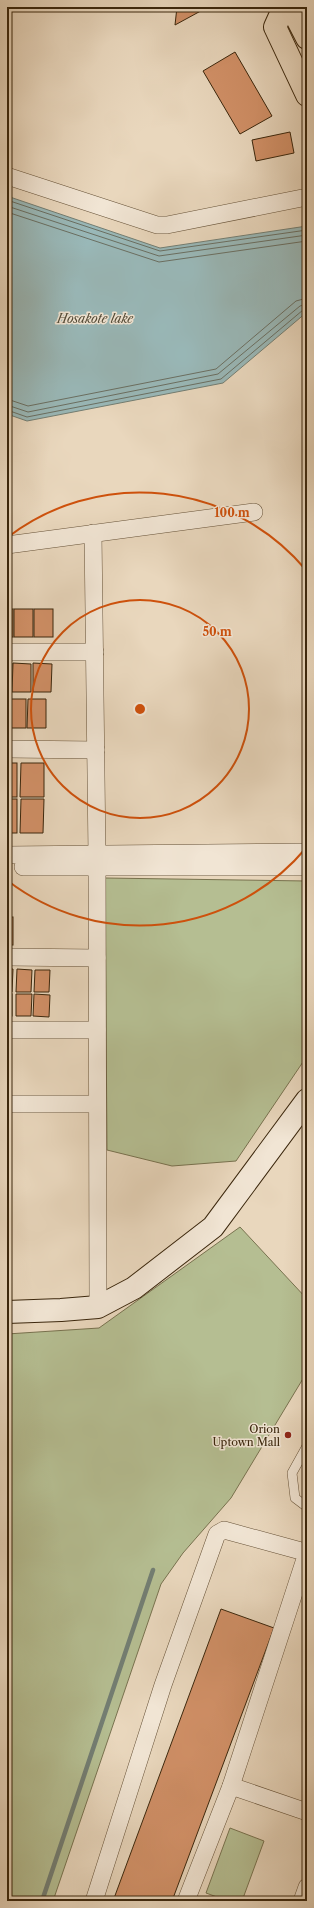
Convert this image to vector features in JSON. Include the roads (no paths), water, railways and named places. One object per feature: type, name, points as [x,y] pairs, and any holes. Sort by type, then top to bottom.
[{"type":"main road","points":[[284,7],[276,27],[307,95]]},
{"type":"main road","points":[[291,7],[307,38]]},
{"type":"main road","points":[[7,1312],[98,1307],[134,1288],[213,1228],[307,1100]]},
{"type":"street","points":[[7,176],[156,225],[167,225],[307,197]]},
{"type":"street","points":[[7,545],[254,512]]},
{"type":"street","points":[[93,533],[97,862],[98,1307]]},
{"type":"street","points":[[7,652],[95,652]]},
{"type":"street","points":[[7,749],[96,750]]},
{"type":"street","points":[[7,866],[307,852]]},
{"type":"street","points":[[7,855],[97,862],[307,867]]},
{"type":"street","points":[[7,957],[97,958]]},
{"type":"street","points":[[7,1030],[97,1030]]},
{"type":"street","points":[[7,1104],[97,1104]]},
{"type":"street","points":[[94,1901],[164,1685],[217,1534],[224,1530],[301,1551],[306,1556],[231,1786],[186,1901]]},
{"type":"street","points":[[231,1786],[307,1812]]},
{"type":"street","points":[[302,1901],[307,1887]]},
{"type":"lane","points":[[307,1446],[292,1473],[295,1498],[307,1507]]},
{"type":"water","name":"Hosakote lake","points":[[7,196],[160,248],[307,226],[307,312],[223,383],[27,421],[7,414]]},
{"type":"waterway","points":[[42,1901],[153,1570]]},
{"type":"place","name":"Orion Uptown Mall","points":[[288,1435]]}]
